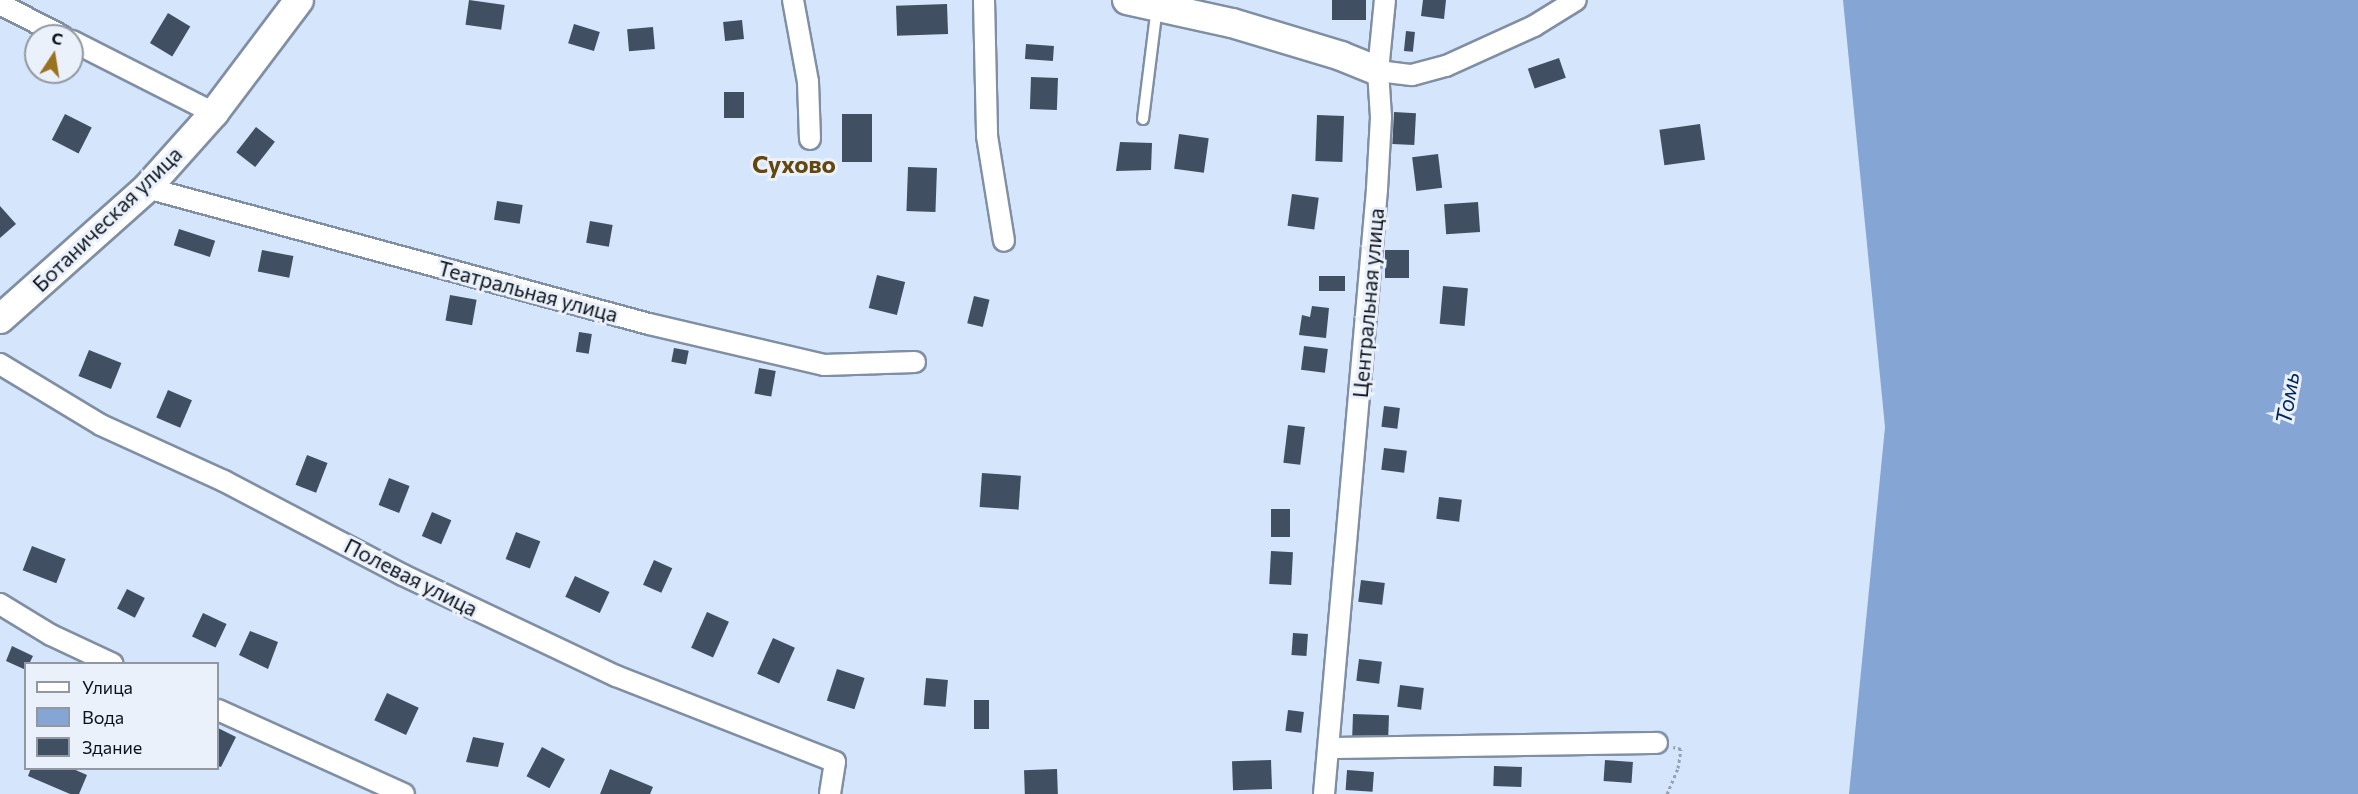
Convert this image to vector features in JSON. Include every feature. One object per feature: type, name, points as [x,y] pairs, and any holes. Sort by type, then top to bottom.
[{"type":"street","name":"Ботаническая улица","points":[[0,319],[147,188],[214,113],[298,0]]},
{"type":"street","points":[[793,0],[808,82],[810,139]]},
{"type":"street","points":[[984,0],[987,136],[1004,241]]},
{"type":"street","points":[[1127,0],[1232,24],[1341,56],[1378,71],[1412,75],[1446,66],[1534,26],[1576,0]]},
{"type":"street","name":"Центральная улица","points":[[1324,794],[1377,189],[1380,117],[1378,71],[1385,0]]},
{"type":"street","points":[[0,4],[39,24]]},
{"type":"street","points":[[84,47],[214,113]]},
{"type":"street","name":"Театральная улица","points":[[147,188],[649,324],[824,365],[915,362]]},
{"type":"street","name":"Полевая улица","points":[[0,364],[101,425],[224,481],[403,575],[584,661],[835,762],[830,794]]},
{"type":"street","points":[[0,604],[51,635],[111,662]]},
{"type":"street","points":[[219,710],[404,794]]},
{"type":"street","points":[[1329,748],[1657,743]]},
{"type":"lane","points":[[1143,119],[1157,6]]},
{"type":"path","points":[[1657,743],[1681,749],[1678,768],[1667,794]]},
{"type":"water","name":"Томь","points":[[1843,0],[2358,0],[2358,794],[1849,794],[1885,427]]},
{"type":"building","points":[[469,0],[505,5],[501,30],[466,25]]},
{"type":"building","points":[[1332,0],[1366,0],[1366,20],[1332,20]]},
{"type":"building","points":[[1423,0],[1446,0],[1444,19],[1421,16]]},
{"type":"building","points":[[947,4],[948,34],[897,36],[896,6]]},
{"type":"building","points":[[168,13],[190,26],[172,56],[150,43]]},
{"type":"building","points":[[742,20],[744,39],[725,41],[723,22]]},
{"type":"building","points":[[574,24],[600,32],[594,51],[568,43]]},
{"type":"building","points":[[653,27],[655,49],[629,51],[627,29]]},
{"type":"building","points":[[1406,31],[1415,32],[1413,52],[1404,51]]},
{"type":"building","points":[[1026,44],[1054,46],[1053,61],[1025,59]]},
{"type":"building","points":[[1559,58],[1566,78],[1535,89],[1528,69]]},
{"type":"building","points":[[1031,77],[1058,78],[1057,110],[1030,109]]},
{"type":"building","points":[[724,92],[744,92],[744,118],[724,118]]},
{"type":"building","points":[[1394,112],[1416,113],[1414,145],[1392,144]]},
{"type":"building","points":[[65,114],[92,128],[79,153],[52,140]]},
{"type":"building","points":[[842,114],[872,114],[872,162],[842,162]]},
{"type":"building","points":[[1317,115],[1344,116],[1342,162],[1315,161]]},
{"type":"building","points":[[1700,124],[1705,160],[1664,165],[1659,130]]},
{"type":"building","points":[[256,127],[275,142],[255,167],[236,152]]},
{"type":"building","points":[[1179,134],[1209,138],[1204,173],[1174,169]]},
{"type":"building","points":[[1120,142],[1152,143],[1151,170],[1116,171]]},
{"type":"building","points":[[1438,154],[1442,188],[1416,191],[1412,157]]},
{"type":"building","points":[[908,167],[937,168],[935,212],[906,211]]},
{"type":"building","points":[[1292,194],[1319,198],[1314,229],[1288,226]]},
{"type":"building","points":[[497,201],[523,205],[520,224],[494,220]]},
{"type":"building","points":[[1478,202],[1480,232],[1446,234],[1444,204]]},
{"type":"building","points":[[0,206],[16,224],[0,238]]},
{"type":"building","points":[[590,221],[613,225],[609,247],[586,243]]},
{"type":"building","points":[[179,229],[215,241],[210,257],[174,245]]},
{"type":"building","points":[[262,250],[293,256],[289,278],[258,272]]},
{"type":"building","points":[[1385,250],[1409,250],[1409,278],[1385,278]]},
{"type":"building","points":[[877,275],[905,282],[897,315],[869,308]]},
{"type":"building","points":[[1319,276],[1345,276],[1345,291],[1319,291]]},
{"type":"building","points":[[1443,286],[1468,288],[1465,326],[1440,324]]},
{"type":"building","points":[[450,295],[477,300],[472,325],[445,321]]},
{"type":"building","points":[[974,296],[990,300],[983,327],[967,323]]},
{"type":"building","points":[[1312,306],[1329,308],[1326,338],[1299,335],[1302,315],[1310,317]]},
{"type":"building","points":[[579,332],[592,334],[589,354],[576,352]]},
{"type":"building","points":[[1304,346],[1328,349],[1325,373],[1301,370]]},
{"type":"building","points":[[674,348],[689,351],[686,365],[671,362]]},
{"type":"building","points":[[89,350],[121,363],[111,389],[79,376]]},
{"type":"building","points":[[759,368],[776,371],[771,397],[754,394]]},
{"type":"building","points":[[168,390],[192,400],[180,428],[156,418]]},
{"type":"building","points":[[1384,406],[1400,408],[1397,429],[1381,427]]},
{"type":"building","points":[[1288,425],[1305,427],[1300,465],[1283,463]]},
{"type":"building","points":[[1384,448],[1407,451],[1404,473],[1381,470]]},
{"type":"building","points":[[307,455],[328,463],[316,493],[296,485]]},
{"type":"building","points":[[982,473],[1021,476],[1019,510],[980,507]]},
{"type":"building","points":[[389,478],[410,486],[399,513],[379,505]]},
{"type":"building","points":[[1439,497],[1462,500],[1459,522],[1436,519]]},
{"type":"building","points":[[1271,509],[1290,509],[1290,537],[1271,537]]},
{"type":"building","points":[[432,512],[451,520],[441,544],[422,536]]},
{"type":"building","points":[[516,532],[540,541],[530,568],[506,559]]},
{"type":"building","points":[[32,546],[66,559],[56,583],[23,570]]},
{"type":"building","points":[[1271,551],[1293,552],[1291,585],[1269,584]]},
{"type":"building","points":[[654,560],[672,568],[661,593],[643,585]]},
{"type":"building","points":[[575,576],[609,592],[600,613],[565,597]]},
{"type":"building","points":[[1361,580],[1385,583],[1382,605],[1358,602]]},
{"type":"building","points":[[127,589],[145,598],[135,618],[117,609]]},
{"type":"building","points":[[707,612],[729,622],[713,657],[691,648]]},
{"type":"building","points":[[203,613],[227,624],[216,648],[192,637]]},
{"type":"building","points":[[250,631],[278,642],[268,669],[239,655]]},
{"type":"building","points":[[1293,633],[1308,634],[1306,656],[1291,655]]},
{"type":"building","points":[[773,638],[795,648],[779,683],[757,674]]},
{"type":"building","points":[[12,646],[33,656],[30,662],[24,662],[24,669],[6,661]]},
{"type":"building","points":[[1359,659],[1382,662],[1379,684],[1356,681]]},
{"type":"building","points":[[837,669],[865,678],[854,709],[827,700]]},
{"type":"building","points":[[926,678],[948,680],[946,707],[924,705]]},
{"type":"building","points":[[1400,685],[1424,688],[1421,710],[1397,707]]},
{"type":"building","points":[[387,693],[419,708],[406,735],[374,720]]},
{"type":"building","points":[[974,700],[989,700],[989,729],[974,729]]},
{"type":"building","points":[[1288,710],[1304,712],[1301,733],[1285,731]]},
{"type":"building","points":[[1353,714],[1389,715],[1388,740],[1352,739]]},
{"type":"building","points":[[219,728],[236,737],[221,767],[219,766]]},
{"type":"building","points":[[473,737],[504,743],[498,767],[466,762]]},
{"type":"building","points":[[542,747],[565,759],[549,788],[527,776]]},
{"type":"building","points":[[1271,760],[1272,789],[1233,790],[1232,761]]},
{"type":"building","points":[[1605,760],[1633,762],[1631,783],[1604,781]]},
{"type":"building","points":[[1494,766],[1522,767],[1521,787],[1493,786]]},
{"type":"building","points":[[610,769],[653,787],[650,794],[600,794]]},
{"type":"building","points":[[1057,769],[1058,794],[1025,794],[1024,770]]},
{"type":"building","points":[[30,770],[76,770],[87,775],[79,794],[70,794],[28,776]]},
{"type":"building","points":[[1347,770],[1374,772],[1373,792],[1346,790]]},
{"type":"district","name":"Сухово","points":[[794,164]]}]
